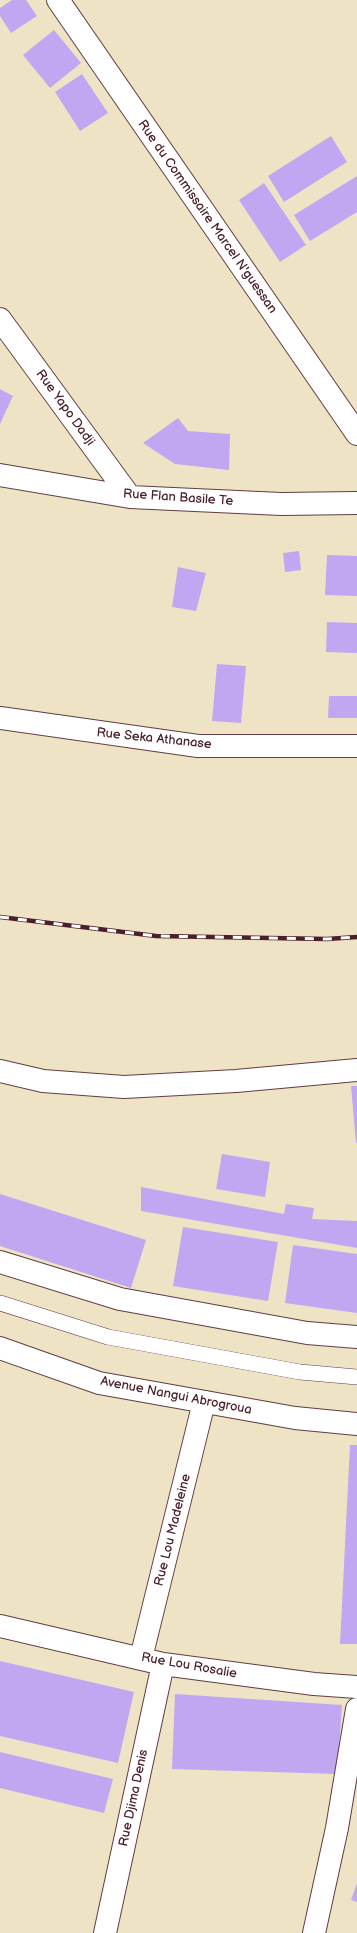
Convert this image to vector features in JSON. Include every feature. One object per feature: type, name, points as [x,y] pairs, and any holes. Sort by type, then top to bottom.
[{"type":"street","name":"Rue du Commissaire Marcel N'guessan","points":[[58,0],[357,434]]},
{"type":"street","name":"Rue Yapo Dadji","points":[[0,319],[130,497]]},
{"type":"street","name":"Rue Flan Basile Te","points":[[0,475],[130,497],[281,504],[357,503]]},
{"type":"street","name":"Rue Seka Athanase","points":[[0,718],[198,746],[357,746]]},
{"type":"street","points":[[0,1071],[43,1081],[124,1087],[236,1081],[357,1070]]},
{"type":"street","points":[[0,1262],[120,1299],[307,1333],[357,1337]]},
{"type":"street","name":"Avenue Nangui Abrogroua","points":[[0,1348],[100,1383],[295,1418],[357,1424]]},
{"type":"street","name":"Rue Lou Madeleine","points":[[141,1658],[204,1402]]},
{"type":"street","name":"Rue Lou Rosalie","points":[[0,1626],[163,1664],[264,1678],[357,1687]]},
{"type":"street","name":"Rue Djima Denis","points":[[105,1933],[163,1664]]},
{"type":"street","points":[[314,1933],[337,1828],[357,1708]]},
{"type":"lane","points":[[0,1303],[108,1337],[300,1372],[357,1377]]},
{"type":"building","points":[[12,0],[26,0],[37,16],[11,33],[0,16],[0,8]]},
{"type":"building","points":[[54,30],[81,63],[50,88],[23,55]]},
{"type":"building","points":[[82,74],[108,113],[80,131],[55,92]]},
{"type":"building","points":[[331,136],[347,162],[284,202],[268,176]]},
{"type":"building","points":[[357,176],[357,212],[310,241],[294,215]]},
{"type":"building","points":[[264,183],[306,245],[280,262],[239,200]]},
{"type":"building","points":[[0,389],[13,396],[0,424]]},
{"type":"building","points":[[178,418],[188,431],[230,434],[229,470],[175,464],[143,443]]},
{"type":"building","points":[[299,551],[301,570],[285,572],[283,553]]},
{"type":"building","points":[[327,555],[357,556],[357,596],[325,595]]},
{"type":"building","points":[[178,567],[206,573],[196,611],[172,607]]},
{"type":"building","points":[[327,622],[357,623],[357,653],[326,652]]},
{"type":"building","points":[[217,664],[246,666],[241,723],[212,721]]},
{"type":"building","points":[[329,696],[357,696],[357,718],[328,718]]},
{"type":"building","points":[[351,1086],[357,1086],[357,1143],[356,1143]]},
{"type":"building","points":[[222,1154],[270,1162],[265,1197],[216,1189]]},
{"type":"building","points":[[141,1187],[284,1214],[286,1204],[314,1208],[312,1219],[357,1221],[357,1248],[141,1211]]},
{"type":"building","points":[[0,1194],[146,1240],[131,1288],[0,1246]]},
{"type":"building","points":[[183,1227],[278,1242],[268,1301],[173,1286]]},
{"type":"building","points":[[293,1245],[357,1254],[357,1313],[285,1303]]},
{"type":"building","points":[[350,1445],[357,1445],[357,1644],[340,1644]]},
{"type":"building","points":[[0,1661],[134,1692],[118,1763],[0,1736]]},
{"type":"building","points":[[175,1694],[342,1705],[337,1774],[172,1769]]},
{"type":"building","points":[[0,1752],[113,1779],[104,1813],[0,1788]]},
{"type":"building","points":[[357,1883],[357,1902],[351,1900]]},
{"type":"railway","points":[[0,917],[156,936],[327,939],[357,937]]}]
